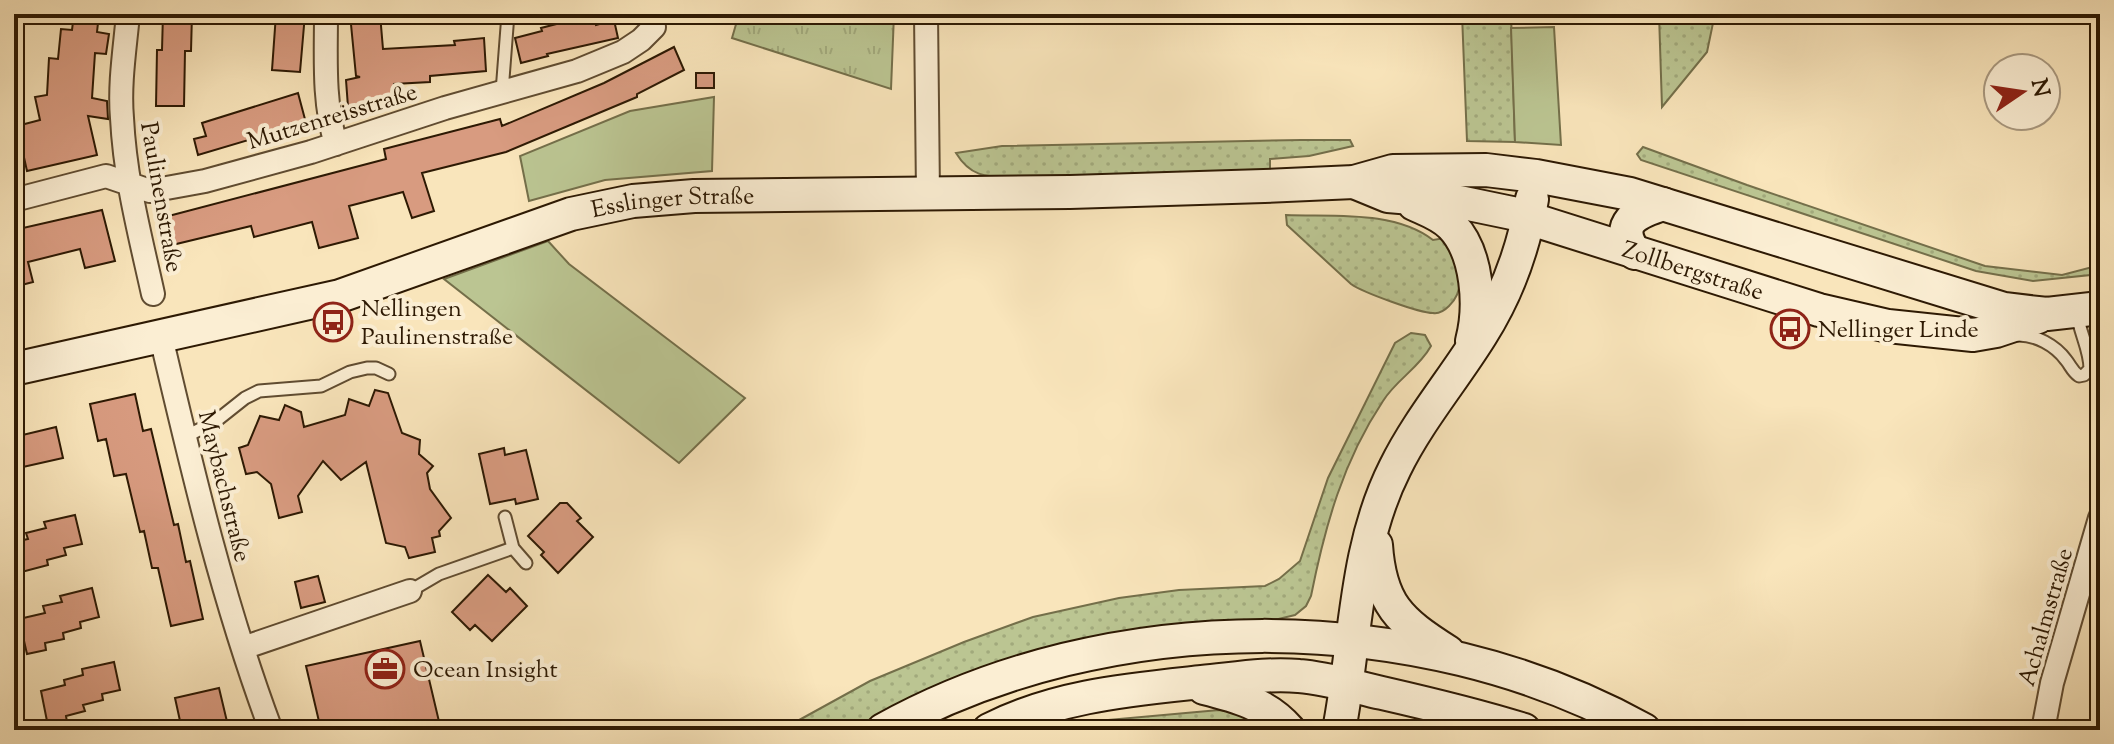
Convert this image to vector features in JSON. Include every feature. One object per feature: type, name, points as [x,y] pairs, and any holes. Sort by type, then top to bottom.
[{"type":"main road","name":"Esslinger Straße","points":[[14,369],[340,296],[548,221],[613,205],[694,196],[1166,190],[1354,182],[1393,171],[1449,169],[1536,176]]},
{"type":"main road","points":[[1339,730],[1360,583],[1375,517],[1407,446],[1501,299],[1529,218],[1536,176],[1630,194],[2004,309],[2074,311]]},
{"type":"main road","name":"Esslinger Straße","points":[[1354,182],[1403,199],[1459,202],[1529,218]]},
{"type":"main road","points":[[1403,199],[1446,220],[1465,245],[1476,304],[1469,352]]},
{"type":"main road","points":[[1635,253],[1625,236],[1626,226],[1633,219],[1663,204]]},
{"type":"main road","name":"Zollbergstraße","points":[[1529,218],[1858,320],[1921,331],[1986,334],[2074,311]]},
{"type":"main road","points":[[1375,517],[1378,570],[1388,599],[1416,631],[1465,661]]},
{"type":"main road","points":[[883,730],[952,696],[1006,676],[1107,650],[1214,638],[1279,637],[1403,648],[1465,661],[1563,692],[1644,730]]},
{"type":"main road","points":[[989,730],[1028,712],[1068,701],[1181,684],[1296,676],[1467,713],[1524,730]]},
{"type":"main road","points":[[1181,684],[1231,695],[1261,707],[1289,730]]},
{"type":"street","name":"Paulinenstraße","points":[[128,14],[121,115],[128,184],[153,294]]},
{"type":"street","points":[[326,14],[326,90],[336,144]]},
{"type":"street","points":[[926,14],[928,194]]},
{"type":"street","name":"Mutzenreisstraße","points":[[14,200],[106,176],[150,191],[205,181],[577,71],[623,52],[654,27]]},
{"type":"street","name":"Maybachstraße","points":[[161,337],[207,528],[271,730]]},
{"type":"street","name":"Achalmstraße","points":[[2043,730],[2052,683],[2100,518]]},
{"type":"street","points":[[243,648],[410,591]]},
{"type":"lane","points":[[502,92],[508,14]]},
{"type":"lane","points":[[1986,334],[2025,335],[2041,341],[2054,347],[2079,376],[2084,375],[2090,369],[2090,358],[2074,311]]},
{"type":"lane","points":[[185,437],[216,421],[254,393],[321,386],[350,372],[367,368],[389,374]]},
{"type":"lane","points":[[505,517],[513,548],[526,563]]},
{"type":"lane","points":[[410,591],[439,574],[513,548]]},
{"type":"green space","points":[[739,14],[894,14],[891,89],[732,38]]},
{"type":"green space","points":[[1462,14],[1511,14],[1515,142],[1467,141]]},
{"type":"green space","points":[[1659,14],[1732,14],[1728,19],[1713,23],[1707,52],[1662,107]]},
{"type":"green space","points":[[1554,27],[1561,145],[1515,142],[1511,28]]},
{"type":"green space","points":[[714,97],[712,171],[605,180],[529,201],[520,156],[630,111]]},
{"type":"green space","points":[[1350,140],[1353,146],[1309,156],[1270,159],[1270,171],[1010,177],[979,174],[961,161],[956,153],[1002,146]]},
{"type":"green space","points":[[1643,147],[1985,266],[2062,275],[2100,265],[2100,274],[2033,281],[1976,271],[1641,160],[1637,154]]},
{"type":"green space","points":[[1286,215],[1382,219],[1417,230],[1433,240],[1445,238],[1459,272],[1455,298],[1444,310],[1433,313],[1404,306],[1357,288],[1287,225]]},
{"type":"green space","points":[[548,241],[569,264],[745,398],[679,463],[444,279]]},
{"type":"green space","points":[[1411,333],[1425,335],[1431,346],[1388,394],[1357,447],[1329,519],[1311,596],[1306,606],[1295,615],[884,715],[860,730],[781,730],[870,681],[1033,617],[1119,598],[1179,590],[1265,586],[1279,579],[1300,561],[1328,478],[1395,343]]},
{"type":"green space","points":[[1219,710],[1236,712],[1269,730],[1044,730],[1086,722]]},
{"type":"building","points":[[74,14],[99,14],[97,32],[109,34],[106,54],[95,53],[92,98],[107,101],[108,119],[88,116],[97,155],[27,171],[17,126],[40,120],[35,97],[47,95],[49,58],[58,59],[61,29],[72,30]]},
{"type":"building","points":[[163,14],[192,14],[191,51],[185,51],[184,106],[156,106],[157,50],[162,50]]},
{"type":"building","points":[[276,14],[305,14],[300,72],[272,70]]},
{"type":"building","points":[[350,14],[380,14],[383,49],[455,45],[454,41],[484,38],[486,71],[430,76],[430,82],[394,84],[395,103],[348,107],[346,80],[360,77],[356,76]]},
{"type":"building","points":[[593,14],[596,25],[614,20],[618,38],[521,63],[515,38],[542,31],[541,28],[567,19]]},
{"type":"building","points":[[674,47],[684,70],[637,94],[637,97],[506,152],[422,173],[434,211],[412,218],[403,192],[349,206],[358,238],[319,248],[312,222],[254,237],[251,226],[168,246],[161,218],[386,159],[384,149],[500,119],[502,126],[604,83]]},
{"type":"building","points":[[696,73],[714,73],[714,88],[696,88]]},
{"type":"building","points":[[298,93],[306,123],[198,155],[194,139],[206,136],[202,123]]},
{"type":"building","points":[[102,210],[115,261],[85,268],[80,249],[28,262],[33,282],[14,287],[14,230]]},
{"type":"building","points":[[375,390],[388,393],[402,433],[420,440],[419,454],[433,466],[427,473],[430,489],[451,518],[439,531],[440,536],[432,538],[435,552],[409,558],[405,547],[386,543],[366,462],[341,480],[323,461],[298,496],[302,512],[279,518],[271,484],[257,472],[246,474],[239,448],[248,445],[260,416],[279,420],[285,405],[301,412],[304,427],[345,415],[349,399],[369,406]]},
{"type":"building","points":[[135,394],[143,431],[151,429],[174,525],[178,524],[186,562],[190,561],[203,619],[171,626],[158,568],[152,568],[126,474],[114,476],[106,439],[98,441],[90,404]]},
{"type":"building","points":[[56,427],[63,458],[14,469],[14,437]]},
{"type":"building","points":[[504,448],[505,455],[526,450],[538,499],[516,504],[515,499],[490,504],[479,454]]},
{"type":"building","points":[[560,503],[567,503],[581,518],[577,521],[593,537],[558,573],[528,536]]},
{"type":"building","points":[[75,515],[82,544],[64,548],[66,555],[47,560],[48,565],[14,574],[14,542],[28,539],[26,533],[46,528],[44,522]]},
{"type":"building","points":[[488,575],[506,592],[510,588],[527,606],[492,641],[475,625],[470,630],[452,612]]},
{"type":"building","points":[[318,576],[325,602],[301,608],[295,582]]},
{"type":"building","points":[[92,588],[99,617],[80,622],[81,628],[63,633],[64,639],[45,643],[46,650],[27,654],[19,619],[45,613],[43,606],[62,602],[60,596]]},
{"type":"building","points":[[420,641],[441,730],[321,730],[306,666]]},
{"type":"building","points":[[114,662],[120,690],[102,694],[103,700],[83,705],[85,711],[66,716],[67,722],[48,726],[41,691],[65,685],[64,680],[83,675],[82,669]]},
{"type":"building","points":[[219,688],[229,730],[182,730],[175,698]]},
{"type":"place","name":"Nellingen Paulinenstraße","points":[[333,322]]},
{"type":"place","name":"Nellinger Linde","points":[[1790,329]]},
{"type":"place","name":"Ocean Insight","points":[[385,669]]}]
